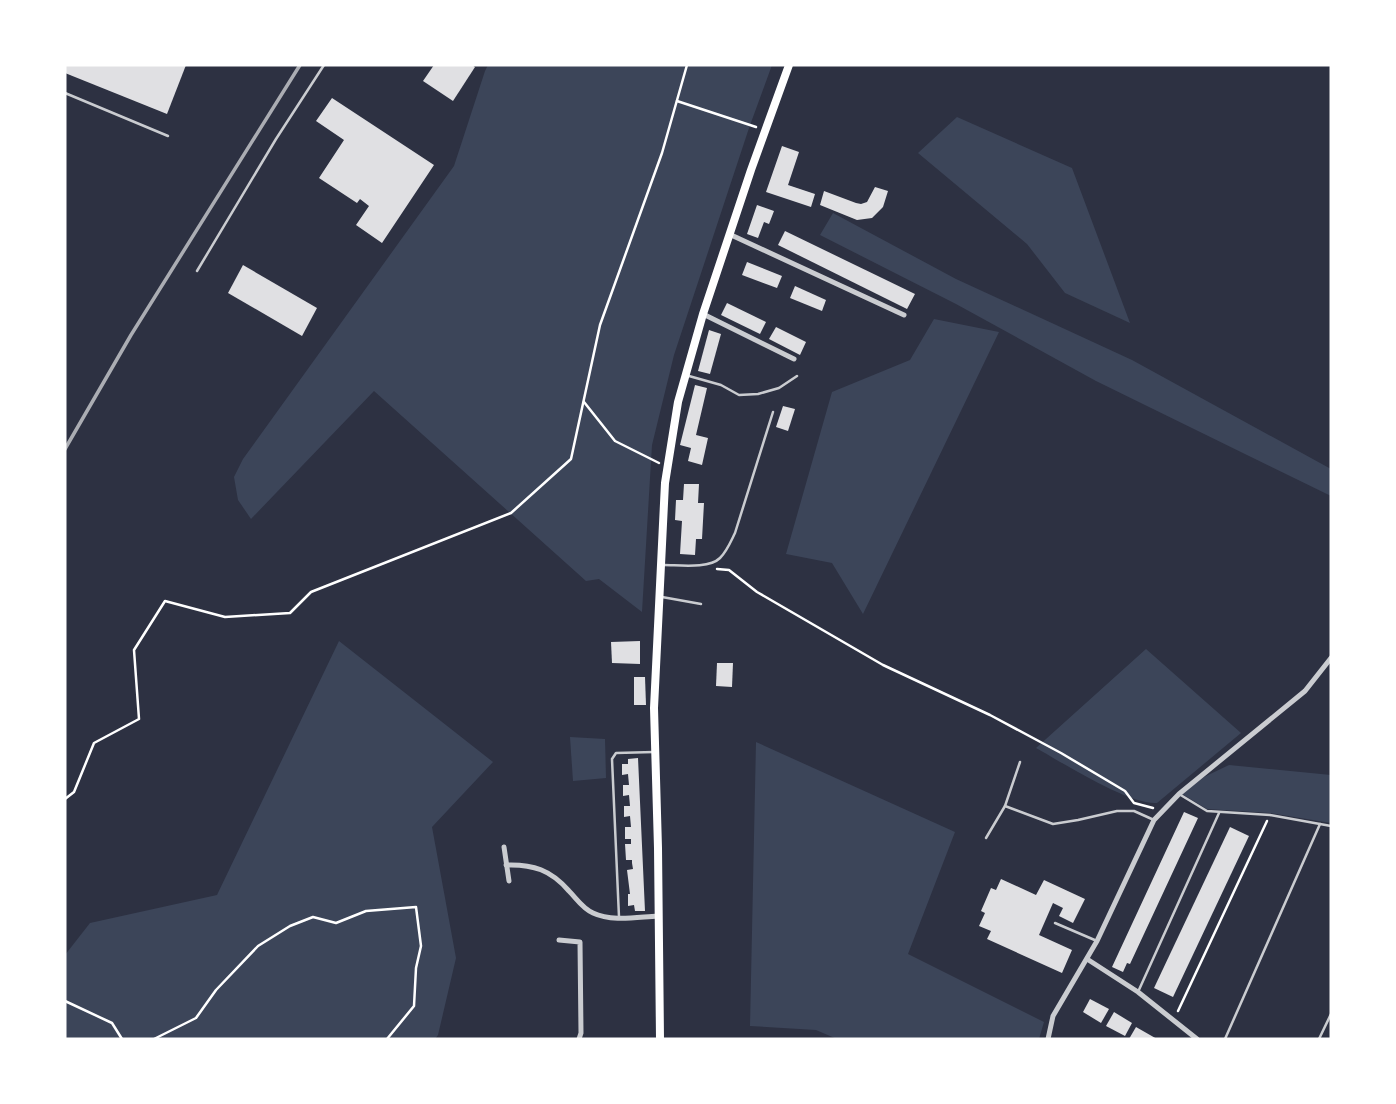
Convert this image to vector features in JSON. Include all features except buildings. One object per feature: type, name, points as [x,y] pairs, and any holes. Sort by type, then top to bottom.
[{"type":"main road","points":[[660,1039],[654,708],[665,483],[678,402],[703,314],[789,65]]},
{"type":"street","points":[[729,234],[904,315]]},
{"type":"street","points":[[703,314],[794,359]]},
{"type":"street","points":[[1048,1039],[1054,1016],[1097,941],[1154,820],[1179,794],[1305,691],[1331,659]]},
{"type":"street","points":[[504,847],[509,881]]},
{"type":"street","points":[[506,865],[535,866],[546,872],[562,883],[582,906],[593,913],[606,917],[658,916]]},
{"type":"street","points":[[559,940],[580,942],[579,1039]]},
{"type":"street","points":[[1087,959],[1138,992],[1196,1039]]},
{"type":"lane","points":[[197,271],[324,65]]},
{"type":"lane","points":[[65,93],[168,136]]},
{"type":"lane","points":[[686,375],[721,385],[739,395],[758,394],[779,388],[797,376]]},
{"type":"lane","points":[[661,565],[701,565],[719,560],[735,533],[773,412]]},
{"type":"lane","points":[[659,597],[701,604]]},
{"type":"lane","points":[[619,917],[612,759],[617,753],[655,752]]},
{"type":"lane","points":[[986,838],[1005,806],[1020,762]]},
{"type":"lane","points":[[1179,794],[1207,811],[1270,815],[1331,826]]},
{"type":"lane","points":[[1005,806],[1053,824],[1117,811],[1134,811],[1154,820]]},
{"type":"lane","points":[[1138,992],[1219,813]]},
{"type":"lane","points":[[1225,1039],[1321,824]]},
{"type":"lane","points":[[1055,923],[1097,941]]},
{"type":"lane","points":[[1319,1039],[1331,1014]]},
{"type":"path","points":[[65,799],[74,792],[94,743],[139,719],[134,650],[164,601],[225,617],[289,613],[311,592],[510,513],[572,459],[600,325],[662,153],[687,65]]},
{"type":"path","points":[[677,101],[765,130]]},
{"type":"path","points":[[584,402],[615,441],[668,467]]},
{"type":"path","points":[[717,569],[729,570],[757,592],[883,665],[990,715],[1061,753],[1125,791],[1134,803],[1162,811]]},
{"type":"path","points":[[1174,1020],[1270,815]]},
{"type":"path","points":[[154,1039],[196,1018],[216,990],[258,946],[290,926],[313,917],[336,923],[366,911],[416,907],[421,946],[416,968],[414,1006],[387,1039]]},
{"type":"path","points":[[65,1001],[112,1023],[122,1039]]},
{"type":"shaded area","points":[[488,65],[772,65],[674,355],[652,445],[642,612],[599,579],[586,581],[374,391],[251,519],[238,500],[234,477],[243,459],[454,166]]},
{"type":"shaded area","points":[[957,117],[1072,168],[1130,323],[1065,293],[1027,244],[918,153]]},
{"type":"shaded area","points":[[833,213],[956,279],[1132,360],[1331,469],[1331,496],[1096,381],[956,304],[820,235]]},
{"type":"shaded area","points":[[934,319],[999,332],[863,614],[832,563],[786,554],[832,392],[910,360]]},
{"type":"shaded area","points":[[339,641],[493,762],[432,827],[456,958],[438,1035],[435,1039],[65,1039],[65,955],[90,923],[217,895]]},
{"type":"shaded area","points":[[1146,649],[1241,733],[1157,803],[1145,802],[1114,790],[1036,748]]},
{"type":"shaded area","points":[[570,737],[605,739],[606,778],[573,781]]},
{"type":"shaded area","points":[[756,742],[955,832],[908,954],[1044,1022],[1039,1039],[837,1039],[816,1030],[750,1026]]},
{"type":"shaded area","points":[[1229,765],[1331,775],[1331,823],[1270,813],[1207,809],[1182,794],[1204,777]]},
{"type":"railway","points":[[65,449],[131,335],[300,65]]}]
